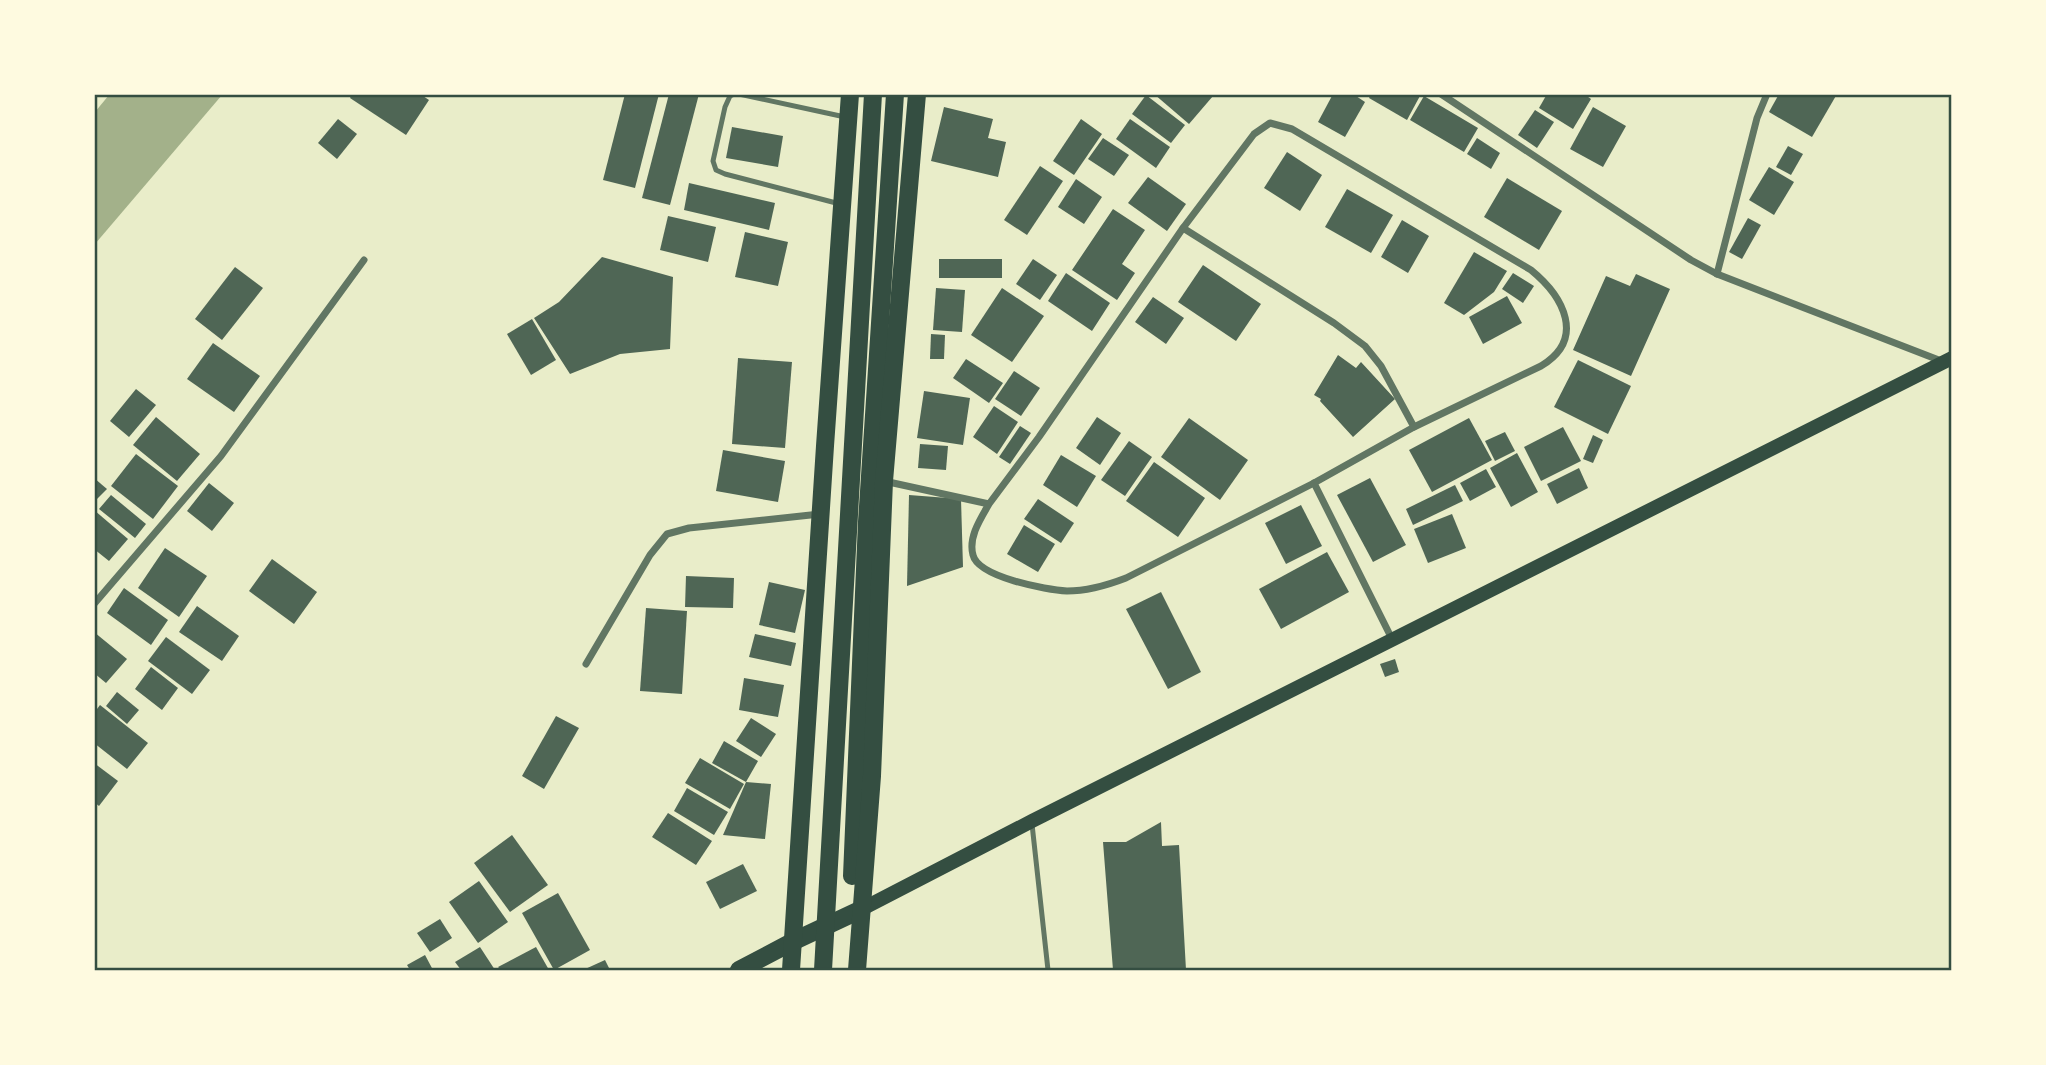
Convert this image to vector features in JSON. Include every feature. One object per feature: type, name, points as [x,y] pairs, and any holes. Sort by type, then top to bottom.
[{"type":"main road","points":[[791,971],[850,94]]},
{"type":"main road","points":[[847,971],[858,520],[873,94]]},
{"type":"main road","points":[[823,971],[895,94]]},
{"type":"main road","points":[[857,971],[872,776],[884,481],[917,94]]},
{"type":"main road","points":[[739,971],[1948,360]]},
{"type":"street","points":[[1441,94],[1691,260],[1717,274],[1948,360]]},
{"type":"street","points":[[1717,274],[1757,118],[1767,94]]},
{"type":"street","points":[[1270,123],[1292,129],[1531,270],[1556,294],[1564,313],[1566,333],[1562,349],[1555,358],[1414,427],[1314,484],[1106,586],[1068,591],[1038,587],[983,568],[973,558],[972,546],[976,528],[989,503],[1039,437],[1183,228],[1254,134],[1270,123]]},
{"type":"street","points":[[1183,228],[1334,323],[1365,346],[1381,366],[1414,427]]},
{"type":"street","points":[[94,604],[221,456],[364,260]]},
{"type":"street","points":[[884,481],[989,503]]},
{"type":"street","points":[[1314,484],[1392,640]]},
{"type":"street","points":[[586,664],[650,555],[667,534],[689,528],[821,514]]},
{"type":"lane","points":[[841,204],[725,174],[716,170],[713,161],[724,107],[730,96],[736,94],[849,117]]},
{"type":"lane","points":[[1032,821],[1048,971]]},
{"type":"shaded area","points":[[109,95],[222,95],[95,244],[95,112]]},
{"type":"building","points":[[352,94],[420,94],[429,100],[406,135],[350,98]]},
{"type":"building","points":[[625,94],[659,94],[635,188],[603,180]]},
{"type":"building","points":[[669,94],[699,94],[670,205],[642,198]]},
{"type":"building","points":[[1154,94],[1211,94],[1213,96],[1189,124]]},
{"type":"building","points":[[1333,94],[1353,94],[1365,102],[1345,137],[1318,122]]},
{"type":"building","points":[[1371,94],[1421,94],[1407,120],[1369,98]]},
{"type":"building","points":[[1547,94],[1584,94],[1591,99],[1573,129],[1539,108]]},
{"type":"building","points":[[1779,94],[1837,94],[1812,137],[1769,112]]},
{"type":"building","points":[[1146,95],[1185,125],[1171,143],[1132,114]]},
{"type":"building","points":[[1424,96],[1478,128],[1464,152],[1410,120]]},
{"type":"building","points":[[944,107],[993,119],[988,138],[1006,142],[998,177],[931,161]]},
{"type":"building","points":[[1593,107],[1626,126],[1603,167],[1570,149]]},
{"type":"building","points":[[1535,110],[1554,122],[1537,148],[1518,135]]},
{"type":"building","points":[[338,119],[357,134],[337,159],[318,143]]},
{"type":"building","points":[[1081,119],[1102,134],[1074,175],[1053,161]]},
{"type":"building","points":[[1130,119],[1170,147],[1156,168],[1116,139]]},
{"type":"building","points":[[732,127],[783,136],[778,167],[726,158]]},
{"type":"building","points":[[1103,138],[1129,155],[1114,176],[1088,159]]},
{"type":"building","points":[[1477,138],[1500,153],[1491,169],[1467,154]]},
{"type":"building","points":[[1788,146],[1803,154],[1791,175],[1776,167]]},
{"type":"building","points":[[1287,152],[1322,175],[1300,211],[1264,188]]},
{"type":"building","points":[[1040,166],[1063,181],[1027,235],[1004,220]]},
{"type":"building","points":[[1769,167],[1794,182],[1774,215],[1749,200]]},
{"type":"building","points":[[1148,177],[1186,204],[1167,231],[1128,203]]},
{"type":"building","points":[[1507,178],[1562,211],[1539,250],[1484,217]]},
{"type":"building","points":[[1076,179],[1102,197],[1084,224],[1058,207]]},
{"type":"building","points":[[689,183],[775,203],[769,230],[684,210]]},
{"type":"building","points":[[1347,189],[1393,215],[1371,253],[1325,227]]},
{"type":"building","points":[[1113,209],[1145,230],[1122,264],[1135,273],[1117,300],[1072,270]]},
{"type":"building","points":[[668,216],[716,227],[708,262],[660,250]]},
{"type":"building","points":[[1748,218],[1761,225],[1742,259],[1729,252]]},
{"type":"building","points":[[1402,220],[1429,236],[1408,273],[1381,257]]},
{"type":"building","points":[[745,232],[788,242],[778,286],[735,277]]},
{"type":"building","points":[[1474,252],[1507,271],[1494,292],[1464,315],[1444,303]]},
{"type":"building","points":[[602,257],[673,277],[670,349],[620,354],[570,374],[534,318],[559,302]]},
{"type":"building","points":[[939,259],[1002,259],[1002,278],[939,278]]},
{"type":"building","points":[[1033,259],[1057,275],[1040,300],[1016,284]]},
{"type":"building","points":[[1203,265],[1261,304],[1236,341],[1178,302]]},
{"type":"building","points":[[235,267],[263,288],[222,340],[195,319]]},
{"type":"building","points":[[1066,273],[1110,303],[1092,331],[1048,301]]},
{"type":"building","points":[[1513,273],[1534,286],[1523,303],[1502,289]]},
{"type":"building","points":[[1636,274],[1670,289],[1631,376],[1573,350],[1606,276],[1630,286]]},
{"type":"building","points":[[936,288],[965,290],[962,332],[933,330]]},
{"type":"building","points":[[1002,288],[1044,316],[1012,362],[971,335]]},
{"type":"building","points":[[1507,296],[1522,323],[1483,344],[1469,317]]},
{"type":"building","points":[[1153,297],[1184,318],[1166,344],[1135,322]]},
{"type":"building","points":[[532,319],[556,360],[531,375],[507,334]]},
{"type":"building","points":[[931,334],[945,335],[944,359],[930,359]]},
{"type":"building","points":[[213,343],[260,376],[234,412],[187,379]]},
{"type":"building","points":[[1338,355],[1356,368],[1361,362],[1395,399],[1353,437],[1321,399],[1314,395]]},
{"type":"building","points":[[738,358],[792,362],[785,448],[732,444]]},
{"type":"building","points":[[966,359],[1003,383],[989,403],[953,378]]},
{"type":"building","points":[[1578,360],[1631,386],[1608,434],[1554,407]]},
{"type":"building","points":[[1014,371],[1040,388],[1021,416],[995,399]]},
{"type":"building","points":[[136,389],[156,405],[129,437],[110,421]]},
{"type":"building","points":[[924,391],[970,398],[963,445],[917,438]]},
{"type":"building","points":[[994,406],[1018,422],[997,454],[973,437]]},
{"type":"building","points":[[156,417],[200,454],[177,481],[133,445]]},
{"type":"building","points":[[1097,417],[1121,433],[1100,465],[1076,448]]},
{"type":"building","points":[[1189,418],[1248,460],[1220,500],[1161,457]]},
{"type":"building","points":[[1469,418],[1492,460],[1432,492],[1409,450]]},
{"type":"building","points":[[1020,426],[1031,433],[1010,464],[999,457]]},
{"type":"building","points":[[1563,427],[1581,461],[1541,481],[1524,447]]},
{"type":"building","points":[[1505,432],[1515,451],[1495,461],[1485,441]]},
{"type":"building","points":[[1593,435],[1603,440],[1593,463],[1583,459]]},
{"type":"building","points":[[1129,441],[1152,457],[1125,496],[1101,480]]},
{"type":"building","points":[[920,444],[948,446],[946,470],[918,468]]},
{"type":"building","points":[[723,450],[785,461],[778,502],[716,491]]},
{"type":"building","points":[[1517,453],[1538,492],[1511,507],[1490,468]]},
{"type":"building","points":[[136,454],[178,486],[153,519],[111,486]]},
{"type":"building","points":[[1061,455],[1096,476],[1077,507],[1043,485]]},
{"type":"building","points":[[1154,462],[1205,498],[1178,537],[1126,501]]},
{"type":"building","points":[[1579,468],[1588,488],[1557,504],[1547,484]]},
{"type":"building","points":[[1486,469],[1496,487],[1470,501],[1460,483]]},
{"type":"building","points":[[94,478],[107,489],[94,502]]},
{"type":"building","points":[[1370,478],[1406,545],[1373,562],[1337,495]]},
{"type":"building","points":[[209,483],[234,503],[212,531],[187,511]]},
{"type":"building","points":[[1455,485],[1463,501],[1413,525],[1406,509]]},
{"type":"building","points":[[111,495],[146,524],[135,538],[99,509]]},
{"type":"building","points":[[909,495],[961,499],[963,567],[907,586]]},
{"type":"building","points":[[1038,499],[1074,523],[1061,543],[1024,519]]},
{"type":"building","points":[[1301,505],[1322,546],[1286,564],[1265,523]]},
{"type":"building","points":[[94,510],[128,539],[109,561],[94,549]]},
{"type":"building","points":[[1452,514],[1466,548],[1428,563],[1414,529]]},
{"type":"building","points":[[1024,525],[1055,544],[1038,572],[1007,554]]},
{"type":"building","points":[[165,548],[207,576],[179,617],[138,588]]},
{"type":"building","points":[[1327,552],[1349,592],[1281,629],[1259,589]]},
{"type":"building","points":[[272,559],[317,592],[294,624],[249,591]]},
{"type":"building","points":[[686,576],[734,578],[733,608],[685,607]]},
{"type":"building","points":[[769,582],[805,590],[795,633],[759,625]]},
{"type":"building","points":[[124,588],[168,620],[151,645],[107,613]]},
{"type":"building","points":[[1161,592],[1201,672],[1168,689],[1126,609]]},
{"type":"building","points":[[197,606],[239,636],[222,661],[179,632]]},
{"type":"building","points":[[646,608],[687,611],[682,694],[640,691]]},
{"type":"building","points":[[94,632],[127,659],[106,683],[94,673]]},
{"type":"building","points":[[755,634],[796,643],[791,666],[749,657]]},
{"type":"building","points":[[166,637],[210,670],[192,694],[148,661]]},
{"type":"building","points":[[1395,659],[1399,672],[1385,677],[1380,664]]},
{"type":"building","points":[[151,667],[178,688],[162,710],[135,689]]},
{"type":"building","points":[[744,678],[784,685],[778,717],[739,710]]},
{"type":"building","points":[[117,692],[139,710],[127,724],[106,706]]},
{"type":"building","points":[[100,705],[148,743],[127,769],[94,743],[94,713]]},
{"type":"building","points":[[556,716],[579,728],[544,789],[522,776]]},
{"type":"building","points":[[751,718],[776,734],[761,757],[736,741]]},
{"type":"building","points":[[724,741],[758,761],[746,782],[712,763]]},
{"type":"building","points":[[700,758],[744,784],[730,809],[685,783]]},
{"type":"building","points":[[94,763],[118,781],[99,806],[94,802]]},
{"type":"building","points":[[746,782],[771,784],[765,839],[723,835]]},
{"type":"building","points":[[687,788],[728,812],[714,835],[674,811]]},
{"type":"building","points":[[668,813],[712,841],[696,865],[652,837]]},
{"type":"building","points":[[1161,822],[1162,846],[1179,845],[1186,970],[1113,970],[1103,842],[1126,842]]},
{"type":"building","points":[[512,835],[548,885],[510,912],[474,863]]},
{"type":"building","points":[[743,864],[757,891],[720,909],[706,882]]},
{"type":"building","points":[[479,881],[508,922],[478,943],[449,902]]},
{"type":"building","points":[[558,893],[590,950],[554,970],[522,913]]},
{"type":"building","points":[[440,919],[452,938],[430,952],[417,933]]},
{"type":"building","points":[[480,947],[495,970],[461,970],[455,962]]},
{"type":"building","points":[[536,947],[549,970],[501,970],[498,967]]},
{"type":"building","points":[[425,955],[433,970],[410,970],[407,965]]},
{"type":"building","points":[[605,960],[610,970],[583,970]]}]
